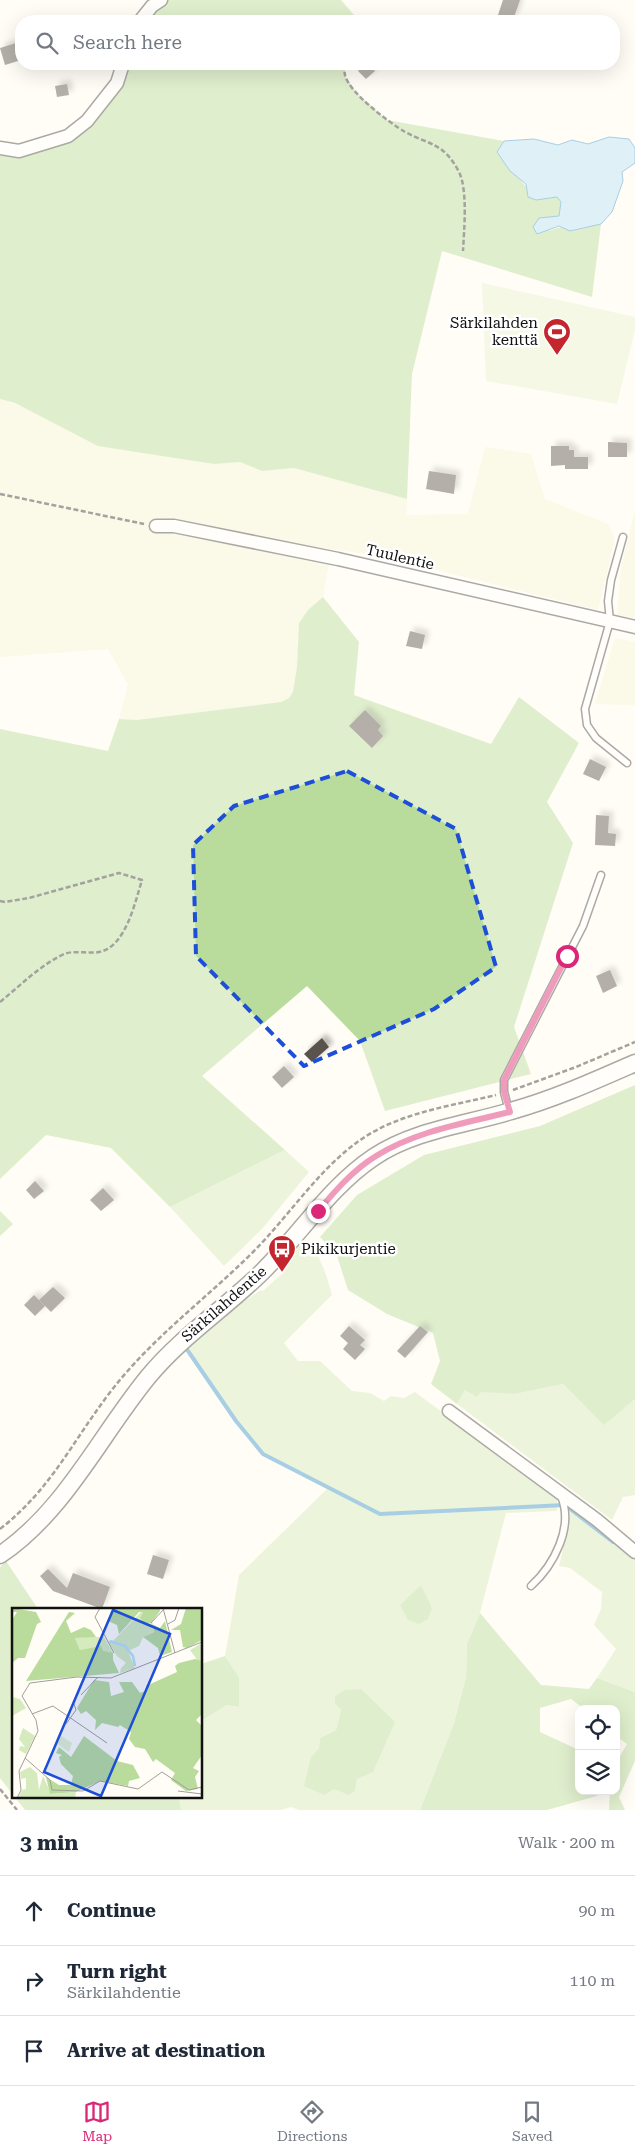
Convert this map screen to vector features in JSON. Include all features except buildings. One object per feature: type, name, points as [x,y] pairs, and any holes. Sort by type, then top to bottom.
[{"type":"street","points":[[145,15],[152,6],[161,0]]},
{"type":"street","points":[[0,148],[18,151],[68,136],[87,121],[117,83],[121,70]]},
{"type":"street","name":"Tuulentie","points":[[156,526],[174,526],[330,557],[635,626]]},
{"type":"street","name":"Särkilahdentie","points":[[0,1556],[36,1526],[55,1506],[123,1409],[166,1358],[183,1340],[261,1273],[285,1249],[341,1184],[374,1157],[403,1142],[451,1126],[510,1112],[559,1095],[635,1063]]},
{"type":"street","points":[[449,1411],[597,1520],[635,1552]]},
{"type":"lane","points":[[624,537],[611,580],[608,602],[610,621],[586,709],[587,725],[596,738],[627,763]]},
{"type":"lane","points":[[510,1112],[504,1092],[504,1080],[583,926],[601,875]]},
{"type":"lane","points":[[531,1586],[542,1576],[555,1558],[558,1549],[563,1531],[565,1505],[560,1493]]},
{"type":"path","points":[[345,70],[345,76],[356,92],[387,120],[406,132],[435,144],[450,158],[460,174],[464,202],[463,251]]},
{"type":"path","points":[[0,494],[156,526]]},
{"type":"path","points":[[0,901],[29,898],[119,873],[142,880],[128,922],[116,942],[100,952],[66,953],[37,970],[0,1002]]},
{"type":"path","points":[[0,1789],[17,1810]]},
{"type":"highlighted area","points":[[347,771],[456,829],[496,967],[434,1009],[304,1066],[196,956],[193,845],[234,806]]},
{"type":"shaded area","points":[[0,399],[166,455],[214,464],[240,462],[262,471],[294,468],[407,499],[406,515],[468,514],[485,447],[531,454],[545,499],[608,524],[615,538],[598,610],[380,556],[188,528],[330,557],[323,597],[308,610],[299,623],[297,667],[293,692],[289,698],[281,702],[137,720],[119,719],[128,684],[108,649],[0,657]]},
{"type":"shaded area","points":[[635,510],[635,618],[617,615],[621,569]]},
{"type":"shaded area","points":[[615,638],[635,642],[635,705],[595,704]]},
{"type":"green space","points":[[161,0],[341,0],[354,15],[146,15]]},
{"type":"green space","points":[[119,70],[345,70],[345,76],[356,92],[387,120],[504,141],[497,152],[536,200],[558,197],[561,203],[559,216],[549,231],[568,226],[601,224],[592,297],[442,251],[412,374],[407,499],[294,468],[262,471],[240,462],[214,464],[98,446],[15,403],[0,399],[0,148],[19,151],[87,121]]},
{"type":"green space","name":"Särkilahden kenttä","points":[[482,283],[635,317],[635,330],[617,404],[486,381]]},
{"type":"green space","points":[[323,597],[359,642],[354,695],[491,744],[519,697],[579,743],[547,802],[573,843],[514,1027],[531,1074],[385,1111],[360,1041],[307,986],[202,1076],[285,1150],[170,1207],[111,1148],[46,1135],[0,1179],[0,729],[108,751],[119,719],[137,720],[281,702],[289,698],[293,692],[297,667],[299,623],[308,610]]},
{"type":"green space","points":[[635,1085],[635,1399],[604,1425],[563,1384],[515,1394],[481,1392],[477,1397],[465,1390],[457,1404],[431,1384],[440,1361],[433,1333],[387,1314],[348,1290],[336,1253],[320,1237],[357,1195],[424,1155],[540,1126]]},
{"type":"green space","points":[[285,1150],[309,1172],[262,1229],[224,1266],[170,1207]]},
{"type":"green space","points":[[0,1211],[13,1224],[0,1236]]},
{"type":"green space","points":[[303,1242],[308,1242],[317,1254],[323,1267],[332,1295],[284,1343],[298,1361],[320,1361],[352,1391],[370,1393],[384,1401],[391,1396],[404,1398],[415,1392],[557,1497],[557,1511],[506,1513],[480,1613],[467,1644],[466,1677],[454,1723],[420,1810],[299,1810],[291,1807],[281,1810],[181,1810],[179,1798],[202,1798],[202,1720],[227,1705],[239,1707],[239,1677],[225,1656],[239,1575],[328,1488],[263,1454],[236,1421],[186,1348],[228,1312],[261,1290],[263,1291],[285,1271],[284,1269],[296,1247]],"holes":[[[335,1704],[395,1722],[365,1774],[357,1779],[355,1791],[334,1789],[311,1757],[319,1748],[320,1738],[336,1730],[341,1710]]]},
{"type":"green space","points":[[563,1384],[604,1424],[635,1399],[635,1495],[623,1497],[612,1520],[457,1404],[465,1390],[515,1394]]},
{"type":"green space","points":[[570,1509],[635,1558],[635,1692],[597,1678],[616,1649],[594,1625],[601,1609],[602,1592],[570,1568],[559,1566],[568,1528]]},
{"type":"green space","points":[[6,1561],[37,1608],[12,1608],[12,1793],[0,1778],[0,1567]]},
{"type":"green space","points":[[421,1585],[432,1608],[428,1619],[419,1624],[408,1620],[400,1605]]},
{"type":"green space","points":[[480,1613],[541,1685],[589,1689],[597,1678],[635,1692],[635,1761],[620,1795],[620,1756],[627,1744],[620,1739],[620,1705],[579,1705],[571,1699],[540,1708],[540,1732],[575,1748],[575,1795],[597,1796],[547,1810],[420,1810],[454,1723],[466,1677],[467,1644]]},
{"type":"green space","points":[[225,1656],[239,1677],[239,1707],[227,1705],[202,1720],[202,1664]]},
{"type":"green space","points":[[361,1689],[395,1722],[373,1772],[357,1779],[355,1791],[349,1795],[334,1789],[324,1795],[304,1786],[311,1757],[319,1748],[320,1738],[336,1730],[341,1710],[335,1704],[335,1696],[345,1690]]},
{"type":"green space","points":[[610,1795],[620,1795],[625,1810],[609,1810]]},
{"type":"green space","points":[[16,1798],[179,1798],[181,1810],[25,1810]]},
{"type":"water","points":[[609,137],[629,139],[635,148],[635,163],[622,172],[623,181],[612,212],[601,224],[570,231],[559,226],[537,234],[533,227],[539,218],[559,216],[561,202],[557,197],[536,200],[528,197],[526,184],[510,171],[497,152],[504,141],[534,139],[558,145],[572,140],[588,144]]},
{"type":"waterway","points":[[186,1348],[236,1421],[263,1454],[380,1514],[565,1505],[613,1542]]},
{"type":"place","name":"Särkilahden kenttä","points":[[557,356]]},
{"type":"place","name":"Pikikurjentie","points":[[282,1273]]},
{"type":"route","points":[[318,1211],[341,1184],[374,1157],[387,1150],[403,1142],[451,1126],[510,1112],[504,1092],[504,1080],[567,956]]}]
